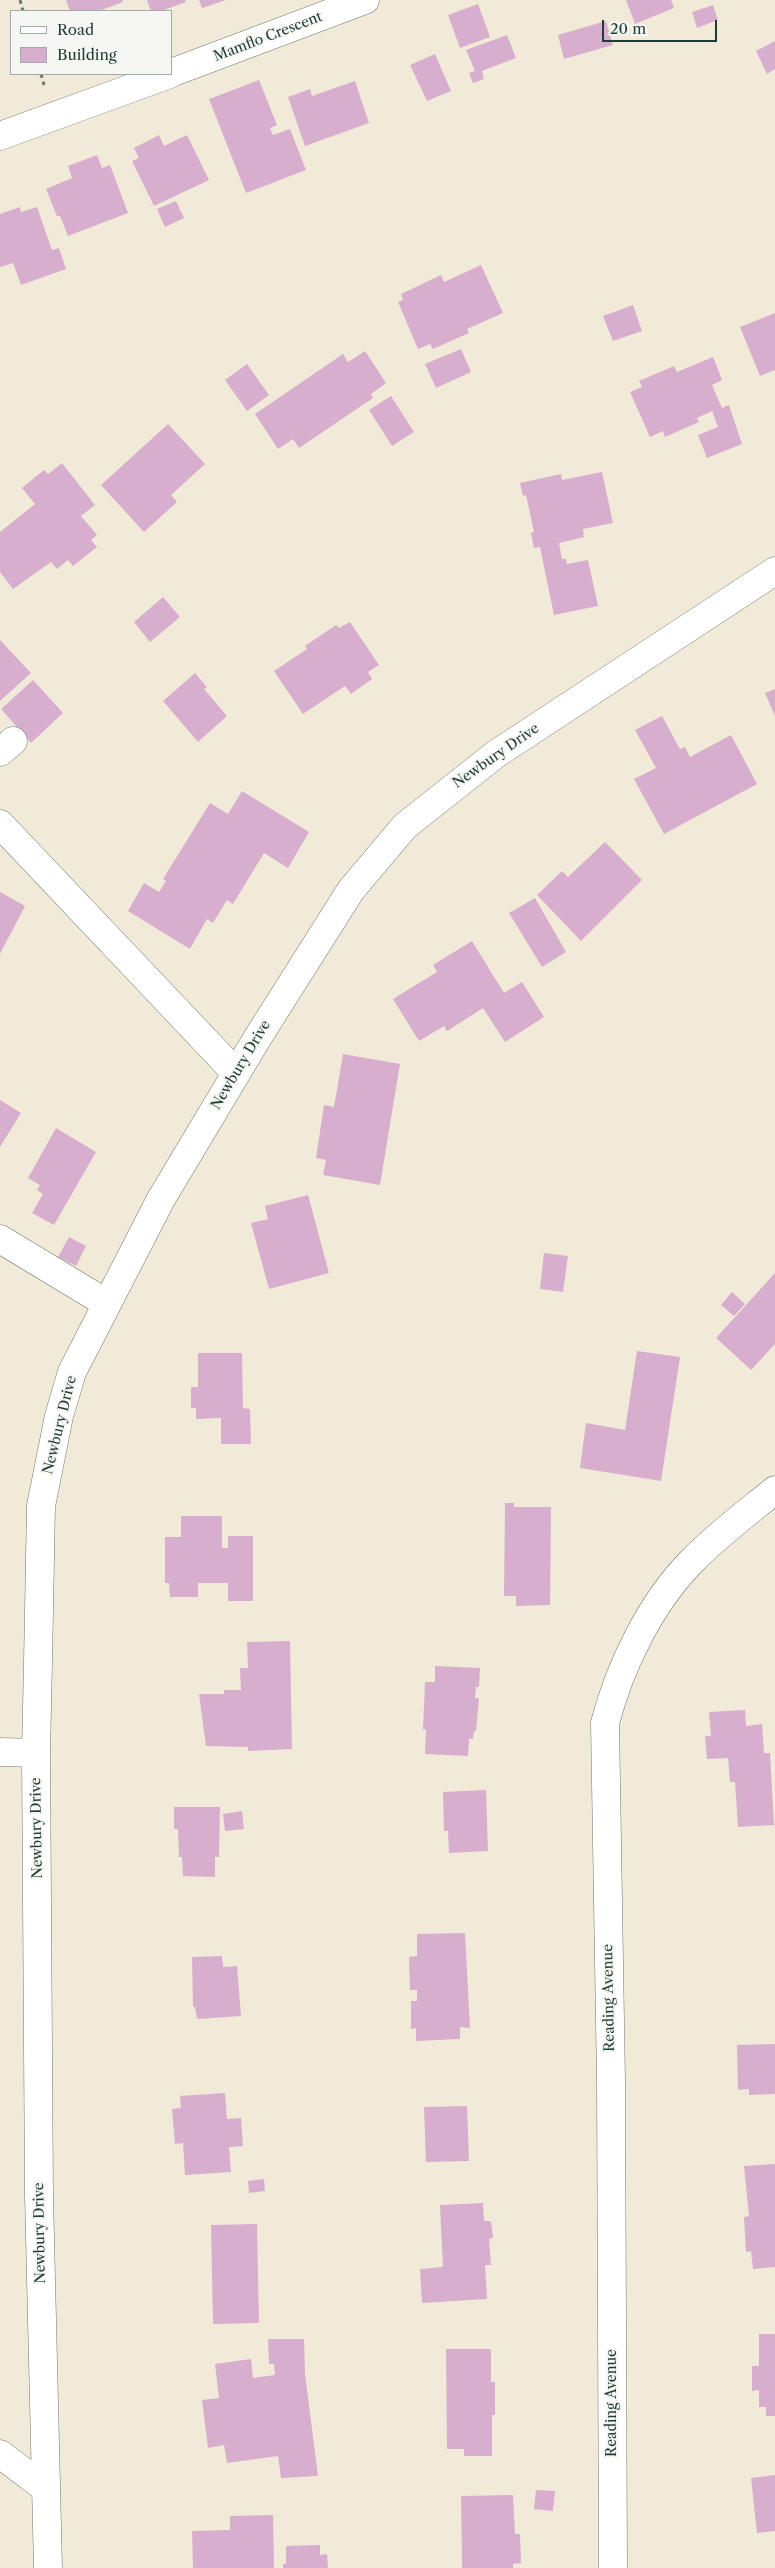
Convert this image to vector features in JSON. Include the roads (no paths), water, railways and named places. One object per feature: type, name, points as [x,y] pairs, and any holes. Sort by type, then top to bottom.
[{"type":"street","name":"Mamflo Crescent","points":[[172,72],[366,0]]},
{"type":"street","name":"Mamflo Crescent","points":[[0,136],[165,75]]},
{"type":"street","name":"Newbury Drive","points":[[48,2568],[40,2205],[36,1753],[41,1506],[59,1416],[72,1372],[161,1199],[236,1073],[352,890],[405,826],[496,754],[775,571]]},
{"type":"street","points":[[0,824],[236,1073]]},
{"type":"street","points":[[0,1239],[106,1303]]},
{"type":"street","name":"Reading Avenue","points":[[612,2568],[611,2081],[605,1722],[628,1659],[648,1618],[690,1563],[775,1490]]},
{"type":"street","points":[[0,1752],[36,1753]]},
{"type":"street","points":[[0,2454],[45,2488]]}]
